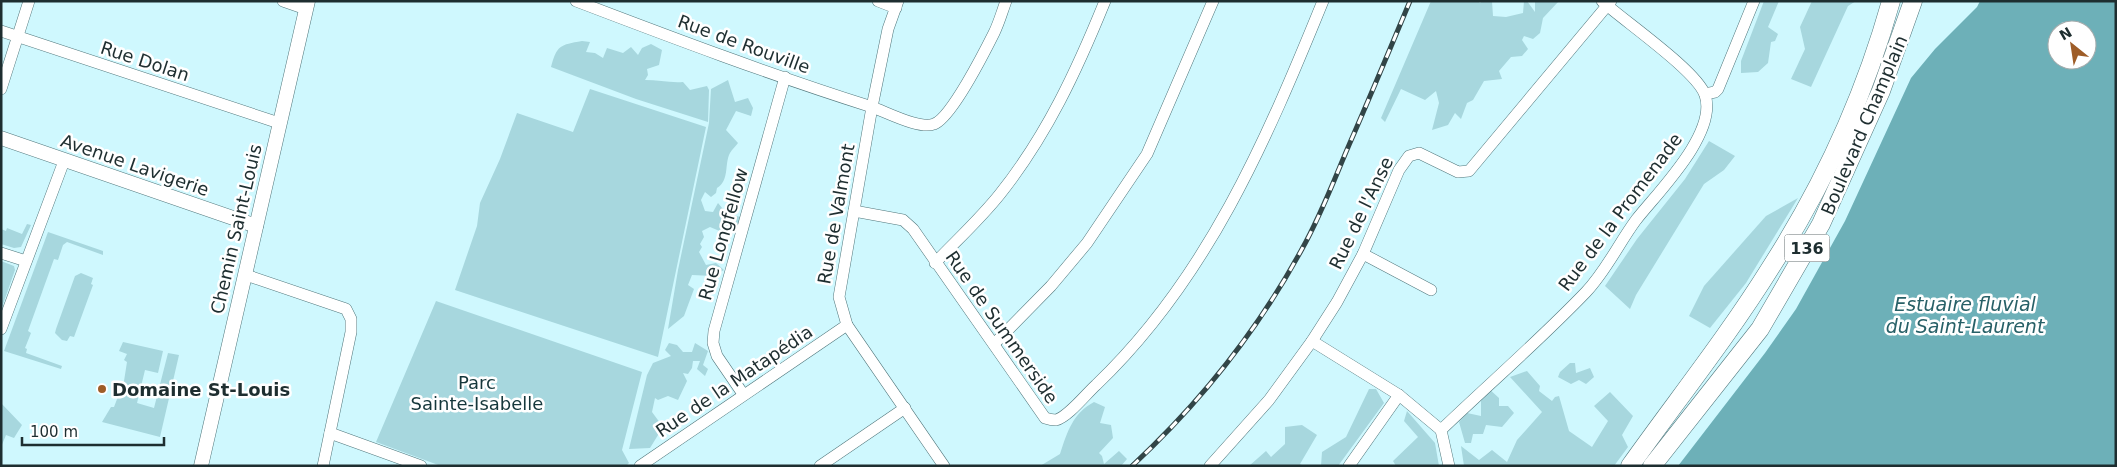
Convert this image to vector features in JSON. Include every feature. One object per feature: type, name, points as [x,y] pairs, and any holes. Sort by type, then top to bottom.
[{"type":"main road","name":"Boulevard Champlain","points":[[1630,466],[1740,315],[1799,221],[1847,122],[1875,53],[1891,1]]},
{"type":"main road","name":"Boulevard Champlain","points":[[1652,466],[1760,329],[1821,224],[1881,91],[1913,1]]},
{"type":"street","points":[[1,90],[29,1]]},
{"type":"street","points":[[283,1],[307,5]]},
{"type":"street","name":"Rue de Rouville","points":[[576,1],[814,89],[924,126],[936,124],[945,115],[972,75],[995,32],[1006,1]]},
{"type":"street","points":[[878,1],[897,5]]},
{"type":"street","points":[[935,263],[999,195],[1045,130],[1077,69],[1105,1]]},
{"type":"street","points":[[994,344],[1051,286],[1081,250],[1118,199],[1147,154],[1213,1]]},
{"type":"street","name":"Rue de Summerside","points":[[854,211],[903,220],[913,229],[1045,418],[1054,420],[1063,416],[1103,378],[1150,326],[1188,276],[1218,229],[1267,135],[1323,1]]},
{"type":"street","points":[[1607,3],[1693,77],[1705,94],[1718,89],[1754,1]]},
{"type":"street","name":"Rue de l'Anse","points":[[1210,466],[1262,407],[1312,341],[1337,302],[1363,254],[1399,170],[1408,156],[1418,153],[1458,172],[1469,171],[1607,3]]},
{"type":"street","name":"Chemin Saint-Louis","points":[[201,466],[307,5]]},
{"type":"street","name":"Rue de Valmont","points":[[897,5],[888,29],[872,107],[839,297],[847,325],[944,466]]},
{"type":"street","name":"Rue Dolan","points":[[1,30],[279,123]]},
{"type":"street","name":"Rue Longfellow","points":[[742,394],[718,356],[713,344],[714,331],[785,77]]},
{"type":"street","name":"Rue de la Promenade","points":[[1441,430],[1588,290],[1636,220],[1668,183],[1692,150],[1706,118],[1708,107],[1705,94]]},
{"type":"street","name":"Avenue Lavigerie","points":[[1,138],[256,226]]},
{"type":"street","points":[[1,329],[64,161]]},
{"type":"street","points":[[1,253],[26,261]]},
{"type":"street","points":[[1363,254],[1431,290]]},
{"type":"street","points":[[246,275],[346,310],[351,319],[351,332],[322,466]]},
{"type":"street","name":"Rue de la Matapédia","points":[[640,466],[742,394],[847,325]]},
{"type":"street","points":[[1312,341],[1398,396],[1441,430],[1449,466]]},
{"type":"street","points":[[1349,466],[1398,396]]},
{"type":"street","points":[[820,466],[905,408]]},
{"type":"street","points":[[330,433],[421,466]]},
{"type":"green space","points":[[1431,1],[1478,1],[1480,3],[1482,1],[1492,1],[1493,16],[1506,17],[1523,13],[1524,1],[1527,1],[1535,12],[1535,1],[1559,1],[1543,18],[1540,33],[1533,39],[1524,36],[1522,40],[1528,49],[1522,56],[1511,57],[1499,71],[1502,79],[1484,81],[1473,100],[1467,103],[1461,119],[1455,113],[1448,125],[1432,130],[1439,103],[1436,91],[1425,100],[1401,89],[1385,122],[1381,118]]},
{"type":"green space","points":[[1764,1],[1779,1],[1768,27],[1778,34],[1775,41],[1771,42],[1768,63],[1758,72],[1741,73],[1741,61]]},
{"type":"green space","points":[[1812,1],[1856,1],[1848,6],[1811,87],[1791,79],[1805,49],[1800,27]]},
{"type":"green space","points":[[582,41],[590,42],[586,52],[595,53],[603,58],[607,48],[623,53],[631,47],[638,55],[642,48],[651,44],[662,50],[659,65],[647,69],[648,75],[645,80],[683,82],[690,90],[707,86],[709,90],[708,122],[636,99],[551,67],[555,54],[560,47]]},
{"type":"green space","points":[[728,80],[735,102],[748,98],[753,108],[751,116],[736,111],[726,130],[738,143],[728,157],[724,181],[717,188],[716,193],[711,197],[705,192],[701,200],[705,211],[713,212],[718,203],[727,214],[741,217],[736,232],[729,235],[710,227],[702,231],[704,237],[700,244],[702,247],[699,252],[706,265],[716,263],[724,270],[713,276],[692,275],[688,285],[694,289],[684,316],[668,329],[678,270],[709,123],[711,89]]},
{"type":"green space","points":[[590,89],[706,127],[658,357],[455,290],[477,226],[480,203],[500,159],[517,113],[573,132]]},
{"type":"green space","points":[[1709,141],[1735,156],[1724,170],[1704,184],[1636,295],[1630,309],[1605,286],[1637,239],[1685,179]]},
{"type":"green space","points":[[1798,198],[1746,283],[1710,328],[1689,316],[1704,286],[1766,216]]},
{"type":"green space","points":[[27,224],[31,225],[21,247],[14,248],[1,244],[1,229],[6,231],[7,228],[22,234]]},
{"type":"green space","points":[[48,232],[103,251],[103,255],[67,242],[63,245],[58,260],[54,259],[28,331],[31,333],[25,348],[27,349],[26,353],[62,366],[61,369],[4,351]]},
{"type":"green space","points":[[1,261],[14,266],[15,270],[1,310]]},
{"type":"green space","points":[[81,273],[93,278],[91,284],[93,285],[74,337],[70,336],[67,341],[62,340],[55,333],[56,329],[75,276]]},
{"type":"green space","name":"Parc Sainte-Isabelle","points":[[436,301],[642,372],[622,450],[629,463],[626,466],[441,466],[376,442]]},
{"type":"green space","points":[[123,342],[163,351],[158,373],[145,370],[137,403],[154,408],[168,353],[179,355],[160,437],[102,422],[111,407],[114,407],[124,381],[127,362],[124,360],[127,354],[119,351]]},
{"type":"green space","points":[[669,343],[677,345],[683,352],[692,352],[695,343],[708,351],[703,365],[708,369],[705,376],[697,369],[700,361],[693,361],[692,368],[688,374],[683,373],[687,381],[678,400],[668,396],[658,400],[655,398],[652,412],[663,427],[650,448],[629,449],[647,375],[653,363],[671,356],[665,350]]},
{"type":"green space","points":[[1570,363],[1575,363],[1576,373],[1590,368],[1594,377],[1586,384],[1579,380],[1571,384],[1558,377],[1560,372]]},
{"type":"green space","points":[[1527,371],[1540,386],[1539,391],[1552,401],[1555,397],[1559,396],[1569,431],[1592,447],[1608,421],[1594,406],[1610,392],[1633,416],[1622,435],[1628,447],[1614,466],[1464,466],[1461,446],[1479,460],[1492,450],[1507,462],[1517,440],[1542,412],[1510,377]]},
{"type":"green space","points":[[1488,388],[1499,398],[1499,406],[1508,406],[1514,413],[1502,427],[1486,425],[1483,434],[1473,434],[1471,443],[1465,443],[1459,422],[1467,413],[1481,416],[1481,401]]},
{"type":"green space","points":[[1369,389],[1376,389],[1384,403],[1338,466],[1321,466],[1322,452],[1346,437]]},
{"type":"green space","points":[[1094,402],[1105,407],[1100,423],[1111,425],[1113,438],[1099,453],[1104,464],[1119,451],[1127,459],[1121,466],[1040,466],[1060,454],[1068,431],[1076,417]]},
{"type":"green space","points":[[1,403],[22,425],[14,438],[6,435],[1,447]]},
{"type":"green space","points":[[1407,411],[1435,443],[1439,466],[1396,466],[1393,461],[1418,437],[1404,421]]},
{"type":"green space","points":[[1302,425],[1317,435],[1300,464],[1304,466],[1249,466],[1266,451],[1271,457],[1285,444],[1285,427]]},
{"type":"water","name":"Estuaire fluvial du Saint-Laurent","points":[[1980,1],[2116,1],[2116,466],[1678,466],[1765,353],[1796,309],[1845,221],[1911,78],[1935,49],[1977,7]]},
{"type":"railway","points":[[1132,466],[1204,391],[1247,337],[1285,279],[1321,210],[1410,1]]},
{"type":"place","name":"Domaine St-Louis","points":[[102,389]]}]
